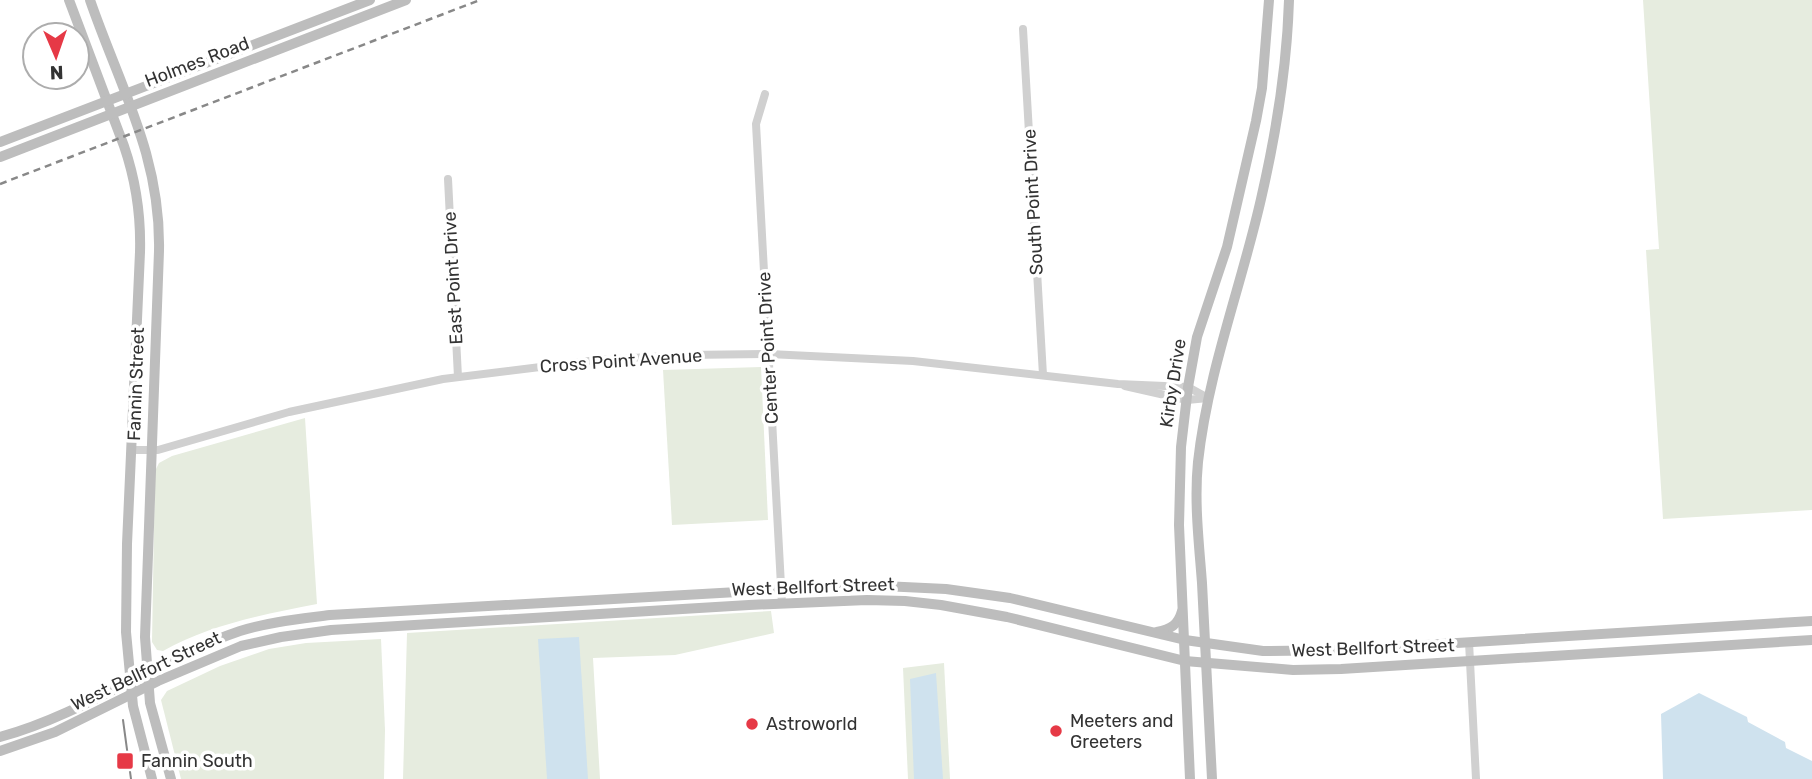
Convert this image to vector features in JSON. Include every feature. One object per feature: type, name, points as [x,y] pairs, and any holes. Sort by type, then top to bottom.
[{"type":"main road","name":"Fannin Street","points":[[69,0],[132,170],[140,226],[126,632],[131,694],[152,779]]},
{"type":"main road","name":"Fannin Street","points":[[90,0],[151,165],[159,225],[145,617],[148,685],[153,715],[171,779]]},
{"type":"main road","name":"Holmes Road","points":[[0,142],[370,0]]},
{"type":"main road","name":"Holmes Road","points":[[0,157],[406,0]]},
{"type":"main road","name":"Kirby Drive","points":[[1190,779],[1178,507],[1186,400],[1197,337],[1227,247],[1256,121],[1262,88],[1269,0]]},
{"type":"main road","name":"Kirby Drive","points":[[1212,779],[1197,523],[1198,475],[1208,398],[1261,199],[1276,124],[1289,0]]},
{"type":"main road","points":[[340,11],[345,24]]},
{"type":"main road","points":[[1268,18],[1288,20]]},
{"type":"main road","points":[[1256,121],[1276,124]]},
{"type":"main road","points":[[140,226],[159,225]]},
{"type":"main road","points":[[1227,247],[1247,252]]},
{"type":"main road","points":[[136,323],[156,324]]},
{"type":"main road","name":"West Bellfort Street","points":[[0,737],[65,714],[147,672],[242,631],[287,621],[344,614],[862,585],[908,586],[1010,598],[1185,640],[1263,651],[1343,650],[1812,621]]},
{"type":"main road","points":[[1007,617],[1010,598]]},
{"type":"main road","name":"West Bellfort Street","points":[[0,751],[55,732],[148,685],[241,646],[331,630],[867,600],[942,605],[1007,617],[1185,661],[1293,670],[1470,662],[1812,640]]},
{"type":"main road","points":[[1151,632],[1168,630],[1174,626],[1180,620],[1183,608]]},
{"type":"main road","points":[[1717,627],[1718,646]]},
{"type":"main road","points":[[1604,634],[1605,653]]},
{"type":"main road","points":[[1341,669],[1343,650]]},
{"type":"street","name":"South Point Drive","points":[[1023,29],[1042,375]]},
{"type":"street","name":"Center Point Drive","points":[[765,94],[756,124],[782,604]]},
{"type":"street","name":"East Point Drive","points":[[448,179],[458,377]]},
{"type":"street","name":"Cross Point Avenue","points":[[132,450],[151,451],[289,412],[411,385],[597,360],[687,355],[769,354],[913,361],[1118,384],[1188,387],[1208,398]]},
{"type":"street","name":"Cross Point Avenue","points":[[1118,384],[1137,391],[1186,400],[1208,398]]},
{"type":"street","points":[[1469,642],[1476,779]]},
{"type":"shaded area","points":[[1643,0],[1812,0],[1812,510],[1663,519],[1646,250],[1659,249]]},
{"type":"shaded area","points":[[761,367],[768,520],[672,525],[663,370]]},
{"type":"shaded area","points":[[305,418],[317,604],[238,622],[199,634],[163,651],[157,650],[152,642],[155,471],[159,463],[172,456]]},
{"type":"shaded area","points":[[771,611],[774,633],[675,655],[593,658],[600,779],[403,779],[407,633]]},
{"type":"shaded area","points":[[381,639],[384,779],[181,779],[161,700],[167,691],[220,666],[269,649],[306,643]]},
{"type":"shaded area","points":[[944,663],[950,779],[908,779],[903,668]]},
{"type":"water","points":[[579,637],[588,779],[547,779],[538,639]]},
{"type":"water","points":[[936,673],[943,779],[914,779],[910,679]]},
{"type":"water","points":[[1699,693],[1747,717],[1748,722],[1785,742],[1786,748],[1812,761],[1812,779],[1663,779],[1661,714]]},
{"type":"tram line","points":[[123,720],[131,779]]},
{"type":"railway","points":[[0,184],[480,0]]},
{"type":"place","name":"Astroworld","points":[[752,724]]},
{"type":"place","name":"Meeters and Greeters","points":[[1056,731]]},
{"type":"place","name":"Fannin South","points":[[125,761]]}]
